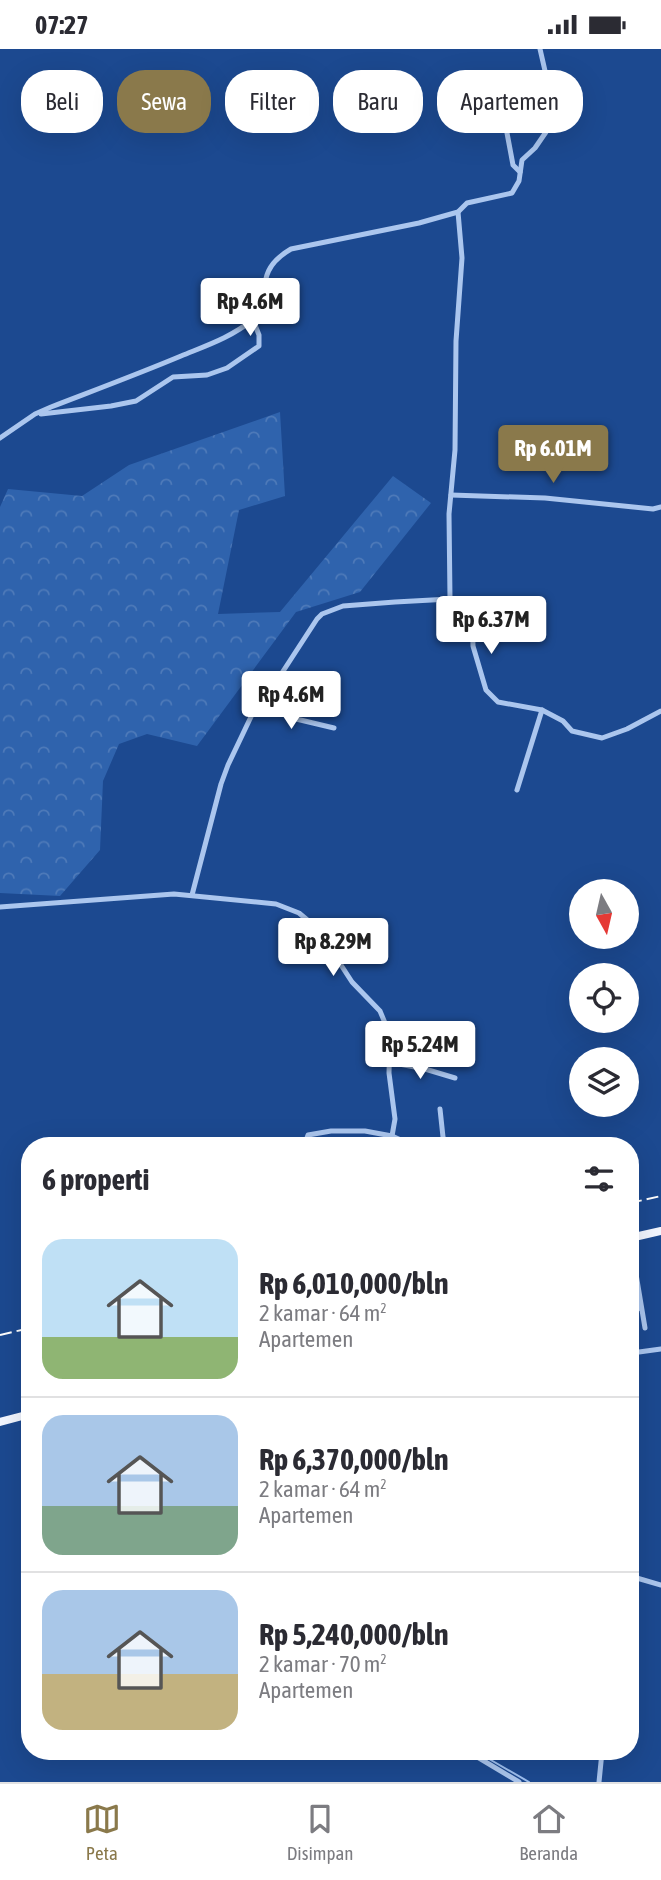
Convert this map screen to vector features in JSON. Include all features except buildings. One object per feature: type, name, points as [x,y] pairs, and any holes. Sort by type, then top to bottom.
[{"type":"main road","points":[[639,1236],[661,1231]]},
{"type":"main road","points":[[0,1422],[21,1416]]},
{"type":"street","points":[[0,437],[35,414],[227,337],[253,320],[261,309],[265,274],[274,261],[291,249],[419,223],[458,212],[467,203],[512,193],[517,187],[522,160],[546,132],[555,107],[540,49]]},
{"type":"street","points":[[507,133],[513,165],[520,172]]},
{"type":"street","points":[[450,599],[456,341],[461,279],[458,212]]},
{"type":"street","points":[[35,414],[124,404],[147,395],[173,377],[216,372],[258,348],[260,339],[253,320]]},
{"type":"street","points":[[451,495],[545,498],[653,509],[661,506]]},
{"type":"street","points":[[192,895],[224,774],[259,700],[278,679],[317,619],[322,614],[342,606],[450,599],[465,601],[472,606],[473,646],[488,695],[502,704],[542,710],[563,721],[572,731],[602,738],[627,729],[661,711]]},
{"type":"street","points":[[259,700],[292,718],[334,728]]},
{"type":"street","points":[[517,790],[542,710]]},
{"type":"street","points":[[0,907],[165,894],[192,895],[276,904],[299,913],[310,921],[324,937],[352,982],[380,1011],[390,1035],[389,1062],[394,1102],[392,1136],[365,1131],[324,1131],[307,1137]]},
{"type":"street","points":[[389,1062],[455,1078]]},
{"type":"street","points":[[440,1109],[443,1137]]},
{"type":"street","points":[[639,1295],[645,1328]]},
{"type":"street","points":[[639,1352],[661,1349]]},
{"type":"street","points":[[639,1579],[661,1585]]},
{"type":"street","points":[[482,1760],[519,1782]]},
{"type":"street","points":[[598,1782],[601,1760]]},
{"type":"green space","points":[[280,412],[285,496],[239,510],[218,614],[280,612],[393,476],[431,503],[360,592],[296,612],[197,746],[147,734],[119,744],[103,781],[100,850],[60,896],[0,893],[0,507],[8,489],[82,496],[129,465]]},
{"type":"waterway","points":[[491,1760],[529,1782]]},
{"type":"railway","points":[[639,1201],[661,1196]]},
{"type":"railway","points":[[0,1335],[21,1330]]}]
